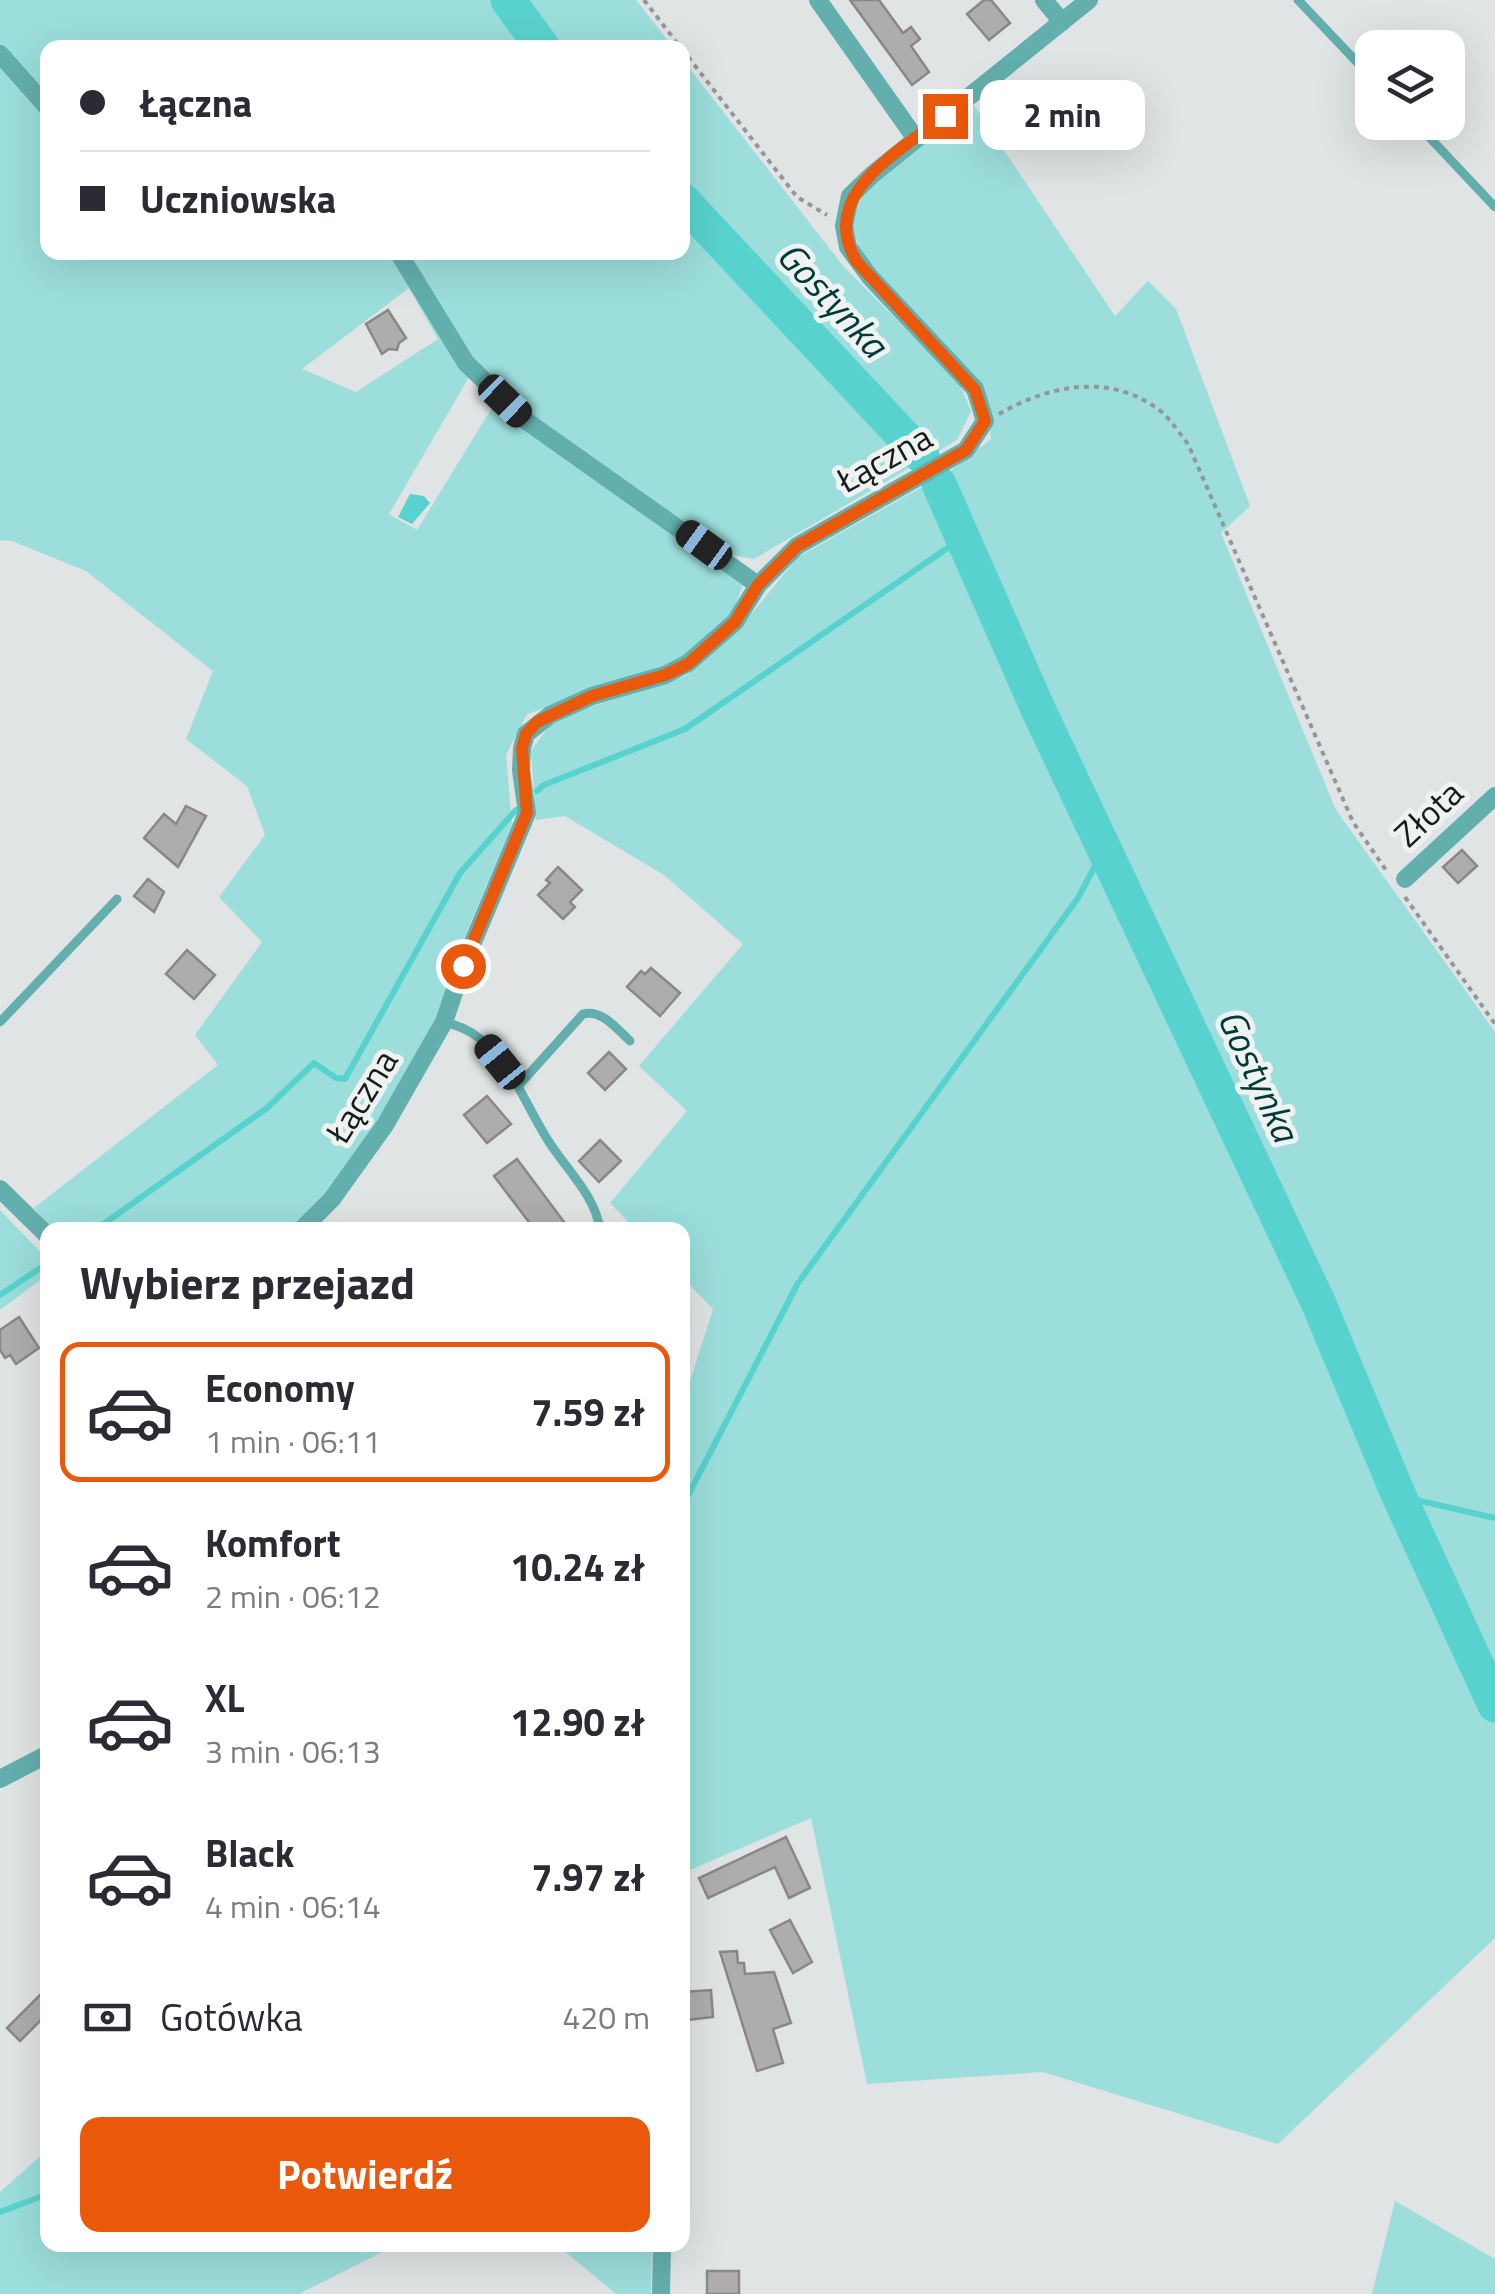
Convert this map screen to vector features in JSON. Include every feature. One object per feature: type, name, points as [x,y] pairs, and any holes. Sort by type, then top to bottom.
[{"type":"street","points":[[818,0],[916,139]]},
{"type":"street","points":[[1044,0],[1062,22]]},
{"type":"street","points":[[985,421],[975,390],[857,262],[848,247],[844,226],[850,196],[1090,0]]},
{"type":"street","points":[[0,54],[40,99]]},
{"type":"street","points":[[403,260],[466,363],[525,420],[758,585]]},
{"type":"street","name":"Łączna","points":[[309,1222],[332,1198],[385,1125],[444,1022],[463,966],[527,813],[521,770],[526,734],[537,722],[578,702],[688,664],[735,622],[758,585],[797,546],[966,450],[985,421]]},
{"type":"street","name":"Złota","points":[[1406,879],[1495,796]]},
{"type":"street","points":[[0,1190],[40,1228]]},
{"type":"street","points":[[0,1780],[40,1758]]},
{"type":"street","points":[[660,2294],[662,2252]]},
{"type":"lane","points":[[1298,0],[1355,60]]},
{"type":"lane","points":[[1431,140],[1495,207]]},
{"type":"lane","points":[[0,1022],[117,899]]},
{"type":"lane","points":[[519,1085],[584,1014],[600,1015],[630,1041]]},
{"type":"lane","points":[[444,1022],[459,1025],[482,1040],[519,1085],[547,1139],[591,1202],[597,1222]]},
{"type":"path","points":[[644,0],[676,40]]},
{"type":"path","points":[[690,58],[797,197],[844,226]]},
{"type":"path","points":[[985,421],[1018,402],[1067,386],[1091,384],[1136,397],[1164,414],[1188,444],[1353,822],[1495,1024]]},
{"type":"shaded area","points":[[0,0],[636,0],[667,40],[40,40],[40,260],[690,260],[690,69],[844,267],[958,381],[971,411],[957,440],[754,559],[703,550],[743,585],[733,612],[678,662],[527,714],[506,755],[512,824],[457,955],[436,1025],[341,1178],[299,1222],[45,1222],[34,1208],[218,1065],[195,1035],[262,942],[219,897],[265,835],[247,786],[186,739],[213,671],[86,571],[12,541],[0,540]],"holes":[[[409,288],[438,339],[356,392],[302,369]],[[469,377],[498,398],[417,530],[389,514]]]},
{"type":"shaded area","points":[[973,104],[1115,316],[1148,281],[1176,309],[1250,506],[1221,533],[1336,810],[1495,1032],[1495,1938],[1278,2144],[1043,2072],[867,2084],[811,1818],[690,1870],[690,1381],[713,1309],[690,1285],[690,1222],[628,1222],[610,1203],[687,1111],[639,1066],[743,944],[664,875],[565,816],[536,820],[531,751],[549,726],[578,711],[686,676],[748,618],[798,557],[952,470],[991,439],[987,401],[861,255],[851,220],[859,195]]},
{"type":"shaded area","points":[[410,494],[424,496],[430,503],[412,524],[398,517]]},
{"type":"shaded area","points":[[0,1210],[40,1252],[40,1280],[0,1310]]},
{"type":"shaded area","points":[[40,2156],[40,2252],[382,2252],[299,2294],[0,2294],[0,2192]]},
{"type":"shaded area","points":[[1395,2201],[1495,2259],[1495,2294],[1372,2294]]},
{"type":"shaded area","points":[[565,2252],[652,2252],[651,2294],[616,2294]]},
{"type":"building","points":[[850,0],[879,0],[903,33],[911,27],[920,39],[911,46],[929,72],[912,85]]},
{"type":"building","points":[[984,0],[991,0],[1010,23],[989,40],[967,14]]},
{"type":"building","points":[[388,310],[406,338],[397,350],[389,349],[382,354],[366,324]]},
{"type":"building","points":[[186,806],[206,816],[178,867],[144,838],[164,814],[176,824]]},
{"type":"building","points":[[1462,850],[1477,866],[1458,883],[1443,867]]},
{"type":"building","points":[[558,867],[582,890],[570,902],[575,907],[563,919],[538,895]]},
{"type":"building","points":[[148,879],[164,892],[154,912],[134,896]]},
{"type":"building","points":[[187,950],[215,975],[194,999],[166,974]]},
{"type":"building","points":[[651,968],[680,993],[660,1016],[627,987],[641,971],[645,974]]},
{"type":"building","points":[[609,1052],[626,1069],[605,1090],[588,1073]]},
{"type":"building","points":[[487,1096],[511,1124],[487,1143],[464,1115]]},
{"type":"building","points":[[600,1140],[621,1161],[599,1182],[579,1161]]},
{"type":"building","points":[[517,1159],[564,1222],[529,1222],[494,1176]]},
{"type":"building","points":[[19,1317],[39,1348],[16,1364],[0,1350],[0,1330]]},
{"type":"building","points":[[786,1837],[810,1888],[789,1898],[775,1867],[708,1898],[699,1878]]},
{"type":"building","points":[[790,1920],[812,1962],[793,1973],[770,1930]]},
{"type":"building","points":[[737,1951],[745,1974],[774,1972],[791,2023],[773,2029],[783,2063],[757,2071],[720,1952]]},
{"type":"building","points":[[711,1990],[713,2017],[690,2020],[690,1992]]},
{"type":"building","points":[[40,1995],[40,2021],[20,2041],[7,2028]]},
{"type":"building","points":[[707,2271],[739,2271],[739,2294],[707,2294]]},
{"type":"waterway","name":"Gostynka","points":[[508,0],[537,40]]},
{"type":"waterway","name":"Gostynka","points":[[690,209],[922,456]]},
{"type":"waterway","name":"Gostynka","points":[[939,484],[1038,709],[1318,1302],[1399,1496],[1495,1705]]},
{"type":"waterway","points":[[537,791],[685,729],[962,538]]},
{"type":"waterway","points":[[106,1222],[267,1108],[314,1063],[336,1078],[345,1079],[460,873],[516,810]]},
{"type":"waterway","points":[[801,1279],[1078,898],[1104,849]]},
{"type":"waterway","points":[[0,1295],[40,1268]]},
{"type":"waterway","points":[[690,1492],[798,1283]]},
{"type":"waterway","points":[[1399,1496],[1495,1518]]},
{"type":"waterway","points":[[0,2212],[40,2197]]},
{"type":"route","points":[[463,966],[527,813],[522,748],[526,734],[537,722],[592,696],[665,675],[688,664],[735,622],[758,585],[797,546],[966,450],[977,438],[985,421],[975,390],[857,262],[848,247],[844,226],[850,196],[945,116]]}]
